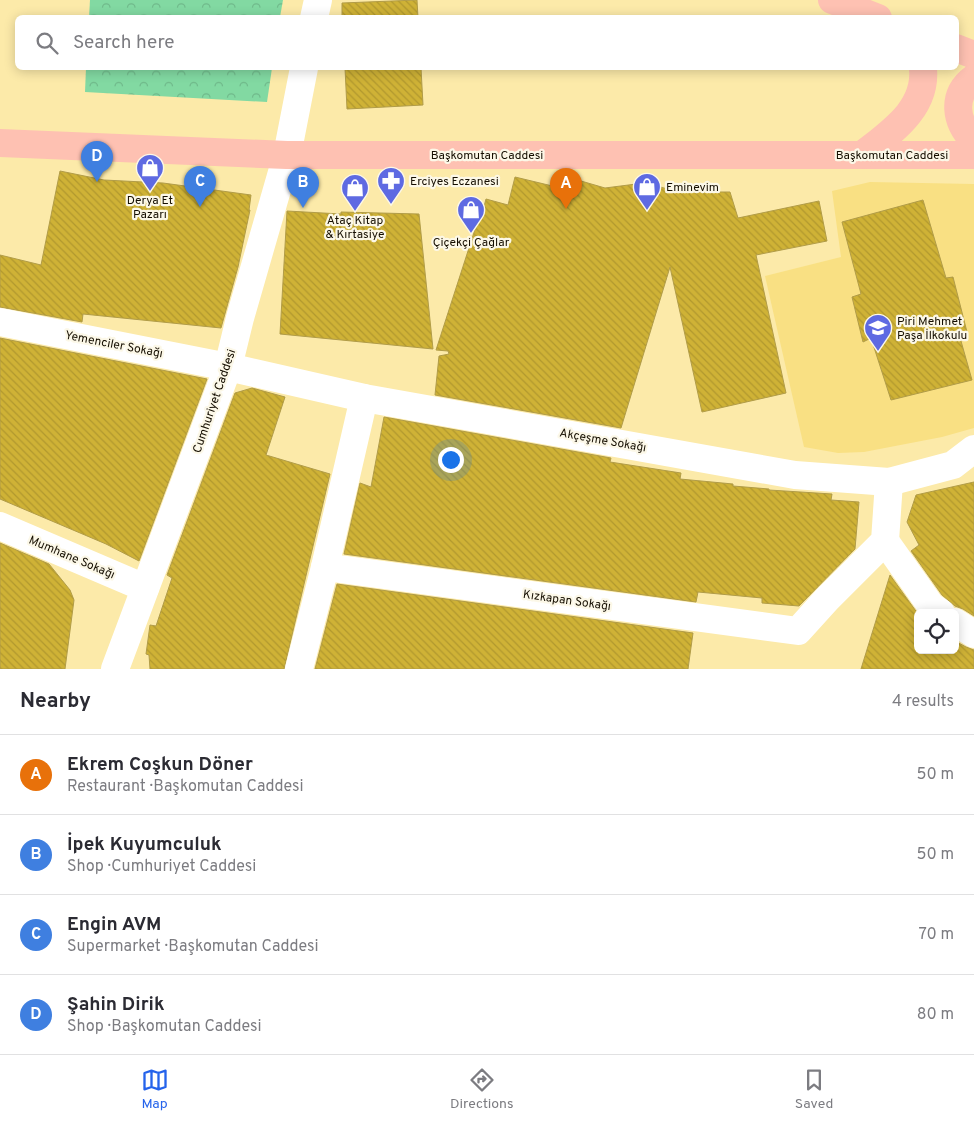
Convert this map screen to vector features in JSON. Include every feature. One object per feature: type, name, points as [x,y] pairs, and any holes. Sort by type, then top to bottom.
[{"type":"main road","points":[[832,0],[870,15]]},
{"type":"main road","points":[[959,49],[974,55]]},
{"type":"main road","points":[[862,155],[899,126],[920,97],[924,78],[923,70]]},
{"type":"main road","points":[[974,78],[967,83],[960,93],[958,106],[961,125],[974,141]]},
{"type":"main road","name":"Başkomutan Caddesi","points":[[0,143],[287,155],[974,155]]},
{"type":"street","points":[[315,15],[318,0]]},
{"type":"street","name":"Cumhuriyet Caddesi","points":[[115,669],[228,367],[240,318],[287,155],[304,70]]},
{"type":"street","name":"Yemenciler Sokağı","points":[[0,322],[228,367]]},
{"type":"street","name":"Akçeşme Sokağı","points":[[228,367],[364,398],[796,475],[889,482],[953,465],[974,449]]},
{"type":"street","points":[[299,669],[364,398]]},
{"type":"street","points":[[889,482],[885,541],[931,606],[935,609]]},
{"type":"street","name":"Mumhane Sokağı","points":[[0,526],[145,588]]},
{"type":"street","name":"Kızkapan Sokağı","points":[[325,567],[798,631],[827,598],[885,541]]},
{"type":"street","points":[[959,625],[974,634]]},
{"type":"shaded area","name":"Piri Mehmet Paşa İlkokulu","points":[[870,182],[974,184],[974,428],[942,437],[864,452],[838,453],[804,447],[765,276],[841,257],[832,191]]},
{"type":"green space","points":[[90,0],[283,0],[280,15],[89,15]]},
{"type":"green space","points":[[86,70],[272,70],[267,102],[85,92]]},
{"type":"building","points":[[417,0],[418,15],[342,15],[342,3]]},
{"type":"building","points":[[345,70],[421,70],[423,105],[347,109]]},
{"type":"building","points":[[60,171],[104,180],[163,183],[251,195],[250,210],[238,267],[221,328],[83,314],[82,322],[0,307],[0,255],[41,265]]},
{"type":"building","points":[[515,177],[569,190],[570,188],[579,190],[581,181],[605,188],[644,183],[680,192],[730,192],[738,218],[819,201],[827,241],[756,255],[786,393],[702,412],[670,267],[621,428],[435,395],[439,356],[449,354],[448,351],[436,350],[479,217],[481,218],[486,199],[508,205]]},
{"type":"building","points":[[923,200],[946,278],[953,277],[967,332],[959,334],[972,380],[891,400],[871,338],[863,342],[852,297],[861,294],[842,222]]},
{"type":"building","points":[[287,211],[341,214],[341,212],[419,214],[433,349],[280,334]]},
{"type":"building","points":[[0,338],[207,379],[139,561],[106,544],[0,499]]},
{"type":"building","points":[[252,388],[285,397],[266,455],[330,474],[284,669],[150,669],[149,655],[146,654],[150,625],[156,626],[172,578],[167,575],[235,393]]},
{"type":"building","points":[[384,417],[611,458],[610,462],[681,473],[680,479],[733,484],[733,486],[769,490],[832,494],[831,500],[859,502],[855,549],[799,606],[762,603],[762,598],[698,592],[696,602],[344,554],[360,483],[371,487]]},
{"type":"building","points":[[974,482],[974,616],[955,606],[942,595],[911,551],[919,545],[907,522],[916,495]]},
{"type":"building","points":[[0,543],[49,564],[70,590],[74,600],[65,669],[0,669]]},
{"type":"building","points":[[890,575],[914,609],[914,654],[959,654],[959,643],[974,650],[974,669],[861,669]]},
{"type":"building","points":[[337,584],[693,633],[688,669],[315,669]]},
{"type":"place","name":"Şahin Dirik","points":[[97,182]]},
{"type":"place","name":"Derya Et Pazarı","points":[[150,192]]},
{"type":"place","name":"Erciyes Eczanesi","points":[[391,205]]},
{"type":"place","name":"Engin AVM","points":[[200,207]]},
{"type":"place","name":"İpek Kuyumculuk","points":[[303,208]]},
{"type":"place","name":"Ekrem Coşkun Döner","points":[[566,209]]},
{"type":"place","name":"Eminevim","points":[[647,211]]},
{"type":"place","name":"Ataç Kitap & Kırtasiye","points":[[355,212]]},
{"type":"place","name":"Çiçekçi Çağlar","points":[[471,234]]},
{"type":"place","name":"Piri Mehmet Paşa İlkokulu","points":[[878,352]]}]
